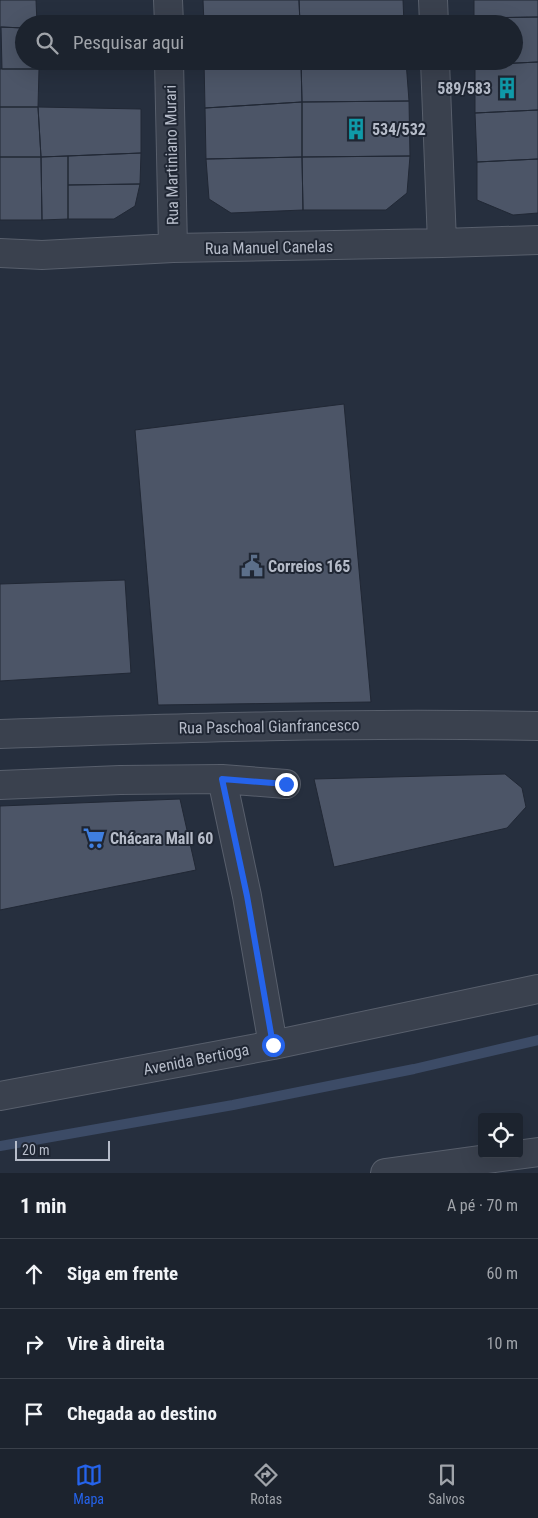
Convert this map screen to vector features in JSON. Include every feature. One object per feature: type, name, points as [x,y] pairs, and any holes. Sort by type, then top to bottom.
[{"type":"street","points":[[168,0],[169,15]]},
{"type":"street","points":[[433,0],[434,15]]},
{"type":"street","name":"Rua Martiniano Murari","points":[[169,70],[173,248]]},
{"type":"street","points":[[435,70],[442,244]]},
{"type":"street","name":"Rua Manuel Canelas","points":[[0,253],[42,255],[173,248],[442,244],[538,240]]},
{"type":"street","name":"Rua Paschoal Gianfrancesco","points":[[0,734],[233,726],[450,724],[538,726]]},
{"type":"street","points":[[0,785],[120,780],[222,779],[286,784]]},
{"type":"street","points":[[222,779],[247,896],[273,1045]]},
{"type":"street","name":"Avenida Bertioga","points":[[0,1096],[273,1045],[538,989]]},
{"type":"street","points":[[385,1173],[538,1152]]},
{"type":"building","points":[[0,0],[36,0],[37,15],[15,15],[15,28],[0,27]]},
{"type":"building","points":[[203,0],[299,0],[300,15],[204,15]]},
{"type":"building","points":[[299,0],[403,0],[404,15],[300,15]]},
{"type":"building","points":[[474,0],[538,0],[538,17],[523,17],[523,15],[474,15]]},
{"type":"building","points":[[523,17],[538,17],[538,62],[523,63]]},
{"type":"building","points":[[1,27],[15,28],[15,69],[2,69]]},
{"type":"building","name":"589/583","points":[[538,62],[538,110],[475,113],[475,70],[523,70],[523,63]]},
{"type":"building","points":[[0,69],[39,70],[38,107],[0,107]]},
{"type":"building","points":[[204,70],[301,70],[302,102],[205,108]]},
{"type":"building","points":[[301,70],[407,70],[409,101],[302,102]]},
{"type":"building","name":"534/532","points":[[409,101],[410,156],[302,157],[302,102]]},
{"type":"building","points":[[302,102],[302,157],[206,159],[205,108]]},
{"type":"building","points":[[0,107],[38,107],[41,157],[0,157]]},
{"type":"building","points":[[38,107],[141,109],[141,153],[41,157]]},
{"type":"building","points":[[538,110],[538,159],[477,162],[475,113]]},
{"type":"building","points":[[141,153],[140,184],[68,185],[68,156]]},
{"type":"building","points":[[68,156],[68,219],[42,220],[41,157]]},
{"type":"building","points":[[410,156],[407,193],[386,210],[303,210],[302,157]]},
{"type":"building","points":[[0,157],[41,157],[42,220],[0,220]]},
{"type":"building","points":[[302,157],[303,210],[231,213],[209,199],[206,159]]},
{"type":"building","points":[[538,159],[538,213],[513,215],[477,200],[477,162]]},
{"type":"building","points":[[140,184],[135,206],[114,219],[68,219],[68,185]]},
{"type":"building","name":"Correios 165","points":[[344,404],[371,702],[158,705],[135,430]]},
{"type":"building","points":[[125,580],[131,673],[0,681],[0,584]]},
{"type":"building","points":[[505,774],[522,788],[526,807],[507,828],[334,867],[314,779]]},
{"type":"building","name":"Chácara Mall 60","points":[[180,799],[196,870],[0,910],[0,806]]},
{"type":"waterway","points":[[0,1146],[233,1105],[414,1069],[538,1040]]},
{"type":"place","name":"589/583","points":[[507,88]]},
{"type":"place","name":"534/532","points":[[356,129]]},
{"type":"place","name":"Correios 165","points":[[252,566]]},
{"type":"place","name":"Chácara Mall 60","points":[[94,838]]},
{"type":"route","points":[[273,1045],[247,896],[222,779],[286,784]]}]
